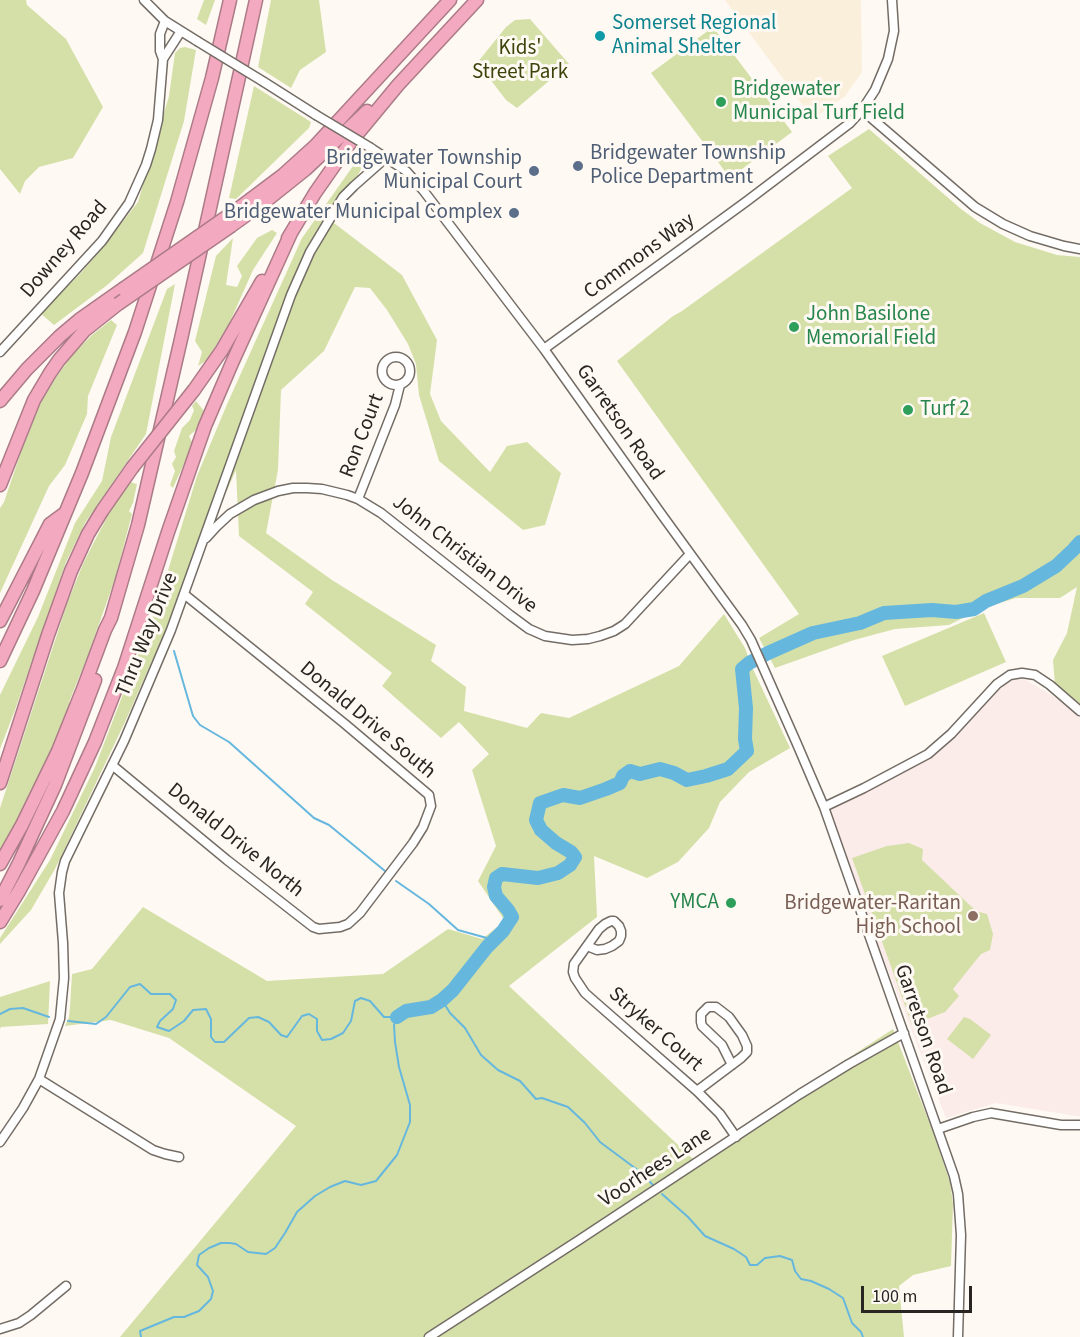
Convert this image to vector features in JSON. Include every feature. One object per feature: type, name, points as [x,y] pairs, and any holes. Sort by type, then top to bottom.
[{"type":"highway","points":[[0,661],[33,591],[105,416],[159,259],[195,142],[230,0]]},
{"type":"highway","points":[[0,864],[54,760],[111,618],[138,525],[182,339],[256,0]]},
{"type":"highway","points":[[0,401],[27,369],[60,336],[283,175],[315,146],[450,0]]},
{"type":"highway","points":[[0,783],[71,571],[102,511],[222,350],[309,202],[341,154],[399,85],[477,0]]},
{"type":"highway","points":[[0,485],[34,400],[58,360],[84,331],[118,304],[266,201],[306,169],[389,87],[399,85]]},
{"type":"highway","points":[[0,922],[63,811],[95,742],[124,668],[202,434],[291,233]]},
{"type":"highway","points":[[0,621],[50,524],[66,512]]},
{"type":"highway","points":[[0,900],[38,824],[70,748],[111,632],[111,618]]},
{"type":"street","name":"Garretson Road","points":[[144,0],[165,21],[181,32],[371,148],[406,171],[419,184],[544,349],[742,625],[767,674],[824,807],[954,1176],[959,1202],[961,1235],[958,1337]]},
{"type":"street","name":"Commons Way","points":[[544,349],[850,123],[875,90],[888,59],[894,31],[892,0]]},
{"type":"street","name":"Downey Road","points":[[0,352],[102,241],[129,203],[146,165],[158,120],[163,58],[160,51],[160,34],[165,21]]},
{"type":"street","points":[[163,58],[181,32]]},
{"type":"street","points":[[862,110],[975,207],[1003,224],[1030,236],[1080,249]]},
{"type":"street","name":"Thru Way Drive","points":[[0,1142],[39,1079],[59,1022],[64,978],[59,893],[62,872],[69,851],[124,741],[171,630],[287,306],[310,252],[343,197],[385,157]]},
{"type":"street","name":"Ron Court","points":[[358,499],[395,405],[400,385]]},
{"type":"street","name":"John Christian Drive","points":[[202,543],[230,514],[254,500],[293,488],[315,488],[336,492],[358,499],[381,513],[530,629],[545,636],[572,640],[594,638],[614,631],[625,624],[690,554]]},
{"type":"street","name":"Donald Drive South","points":[[184,594],[429,795],[431,806],[423,827],[413,843],[360,913],[348,924],[342,926]]},
{"type":"street","points":[[824,807],[873,784],[933,750],[998,684],[1010,675],[1022,673],[1035,675],[1080,711]]},
{"type":"street","name":"Donald Drive North","points":[[112,765],[227,860],[314,927],[327,929],[342,926]]},
{"type":"street","name":"Stryker Court","points":[[587,946],[573,968],[579,985],[623,1028],[697,1091],[720,1114],[736,1137]]},
{"type":"street","points":[[697,1091],[745,1056],[747,1052],[745,1041],[734,1022],[716,1007],[708,1007],[701,1014],[702,1026],[722,1045],[732,1065]]},
{"type":"street","name":"Voorhees Lane","points":[[429,1337],[810,1088],[904,1033]]},
{"type":"street","points":[[39,1079],[153,1150],[179,1157]]},
{"type":"street","name":"Garretson Road","points":[[938,1129],[991,1113],[1061,1125],[1080,1125]]},
{"type":"street","points":[[0,1329],[19,1323],[31,1316],[66,1286]]},
{"type":"shaded area","points":[[725,0],[861,0],[862,72],[845,96],[813,119]]},
{"type":"shaded area","name":"Bridgewater-Raritan High School","points":[[1016,674],[1080,712],[1080,1116],[996,1103],[946,1118],[824,807],[945,741]]},
{"type":"green space","points":[[0,0],[26,0],[27,5],[66,39],[103,107],[73,158],[39,167],[25,181],[20,194],[0,169]]},
{"type":"green space","points":[[204,0],[215,0],[206,25],[197,19]]},
{"type":"green space","points":[[271,0],[319,0],[326,52],[300,70],[291,88],[258,67]]},
{"type":"green space","name":"Kids' Street Park","points":[[530,19],[569,64],[517,108],[506,100],[486,74],[473,68],[506,27],[515,20]]},
{"type":"green space","name":"Bridgewater Municipal Turf Field","points":[[713,27],[792,132],[730,178],[651,73]]},
{"type":"green space","points":[[185,47],[196,50],[184,121],[143,253],[106,286],[54,325],[40,313],[80,274],[138,202],[169,96],[175,53]]},
{"type":"green space","points":[[254,86],[311,122],[309,128],[236,199],[229,198]]},
{"type":"green space","points":[[869,129],[980,223],[1015,242],[1057,255],[1080,257],[1080,704],[1055,685],[1053,660],[1067,633],[1077,587],[1060,598],[1016,598],[981,609],[949,625],[895,629],[854,640],[775,668],[759,638],[799,614],[617,361],[673,316],[852,188],[828,156]]},
{"type":"green space","points":[[367,157],[334,223],[402,275],[437,340],[430,394],[441,421],[490,472],[507,446],[527,442],[561,473],[545,525],[523,530],[439,461],[419,395],[416,364],[408,344],[370,288],[355,287],[324,351],[281,390],[278,470],[266,533],[332,580],[436,645],[431,661],[466,687],[464,711],[527,728],[541,713],[569,718],[679,666],[724,614],[745,648],[790,748],[749,772],[720,802],[709,828],[678,862],[647,878],[594,856],[597,917],[509,986],[693,1159],[893,1029],[950,1182],[953,1204],[951,1266],[913,1275],[899,1286],[904,1337],[120,1337],[296,1126],[169,1038],[111,1020],[65,1026],[69,1017],[72,974],[92,969],[143,907],[267,981],[383,974],[448,929],[482,939],[505,921],[478,881],[496,846],[472,770],[489,754],[459,722],[441,738],[382,686],[392,673],[305,604],[313,592],[239,536],[236,470],[125,722],[55,869],[31,910],[0,944],[0,938],[50,860],[95,767],[158,603],[197,476],[302,238],[358,159]]},
{"type":"green space","points":[[272,230],[277,233],[253,270],[229,324],[207,360],[198,366],[202,352],[195,341],[216,256],[233,238],[226,285],[237,287],[242,276],[237,266],[257,238]]},
{"type":"green space","points":[[175,284],[146,434],[85,523],[66,562],[0,749],[0,695],[38,617],[75,523],[102,481],[111,437],[167,289]]},
{"type":"green space","points":[[111,320],[117,325],[88,396],[87,414],[65,465],[49,486],[0,593],[0,508],[41,402],[73,354]]},
{"type":"green space","points":[[196,401],[204,411],[198,428],[189,436],[193,444],[173,488],[170,485],[175,471],[172,464],[176,457],[174,451],[182,428],[190,420],[194,410],[192,406]]},
{"type":"green space","points":[[130,482],[137,484],[129,511],[132,514],[115,579],[57,739],[0,852],[0,808],[68,601],[93,544],[113,506]]},
{"type":"green space","points":[[984,613],[1006,662],[905,706],[882,656]]},
{"type":"green space","points":[[909,843],[923,849],[922,860],[976,911],[987,914],[993,934],[990,950],[981,954],[953,989],[959,996],[945,1012],[912,1025],[852,858],[887,846]]},
{"type":"green space","points":[[50,981],[48,1024],[1,1027],[0,1029],[0,997]]},
{"type":"green space","points":[[964,1017],[991,1035],[973,1059],[947,1039]]},
{"type":"waterway","points":[[397,1017],[406,1011],[431,1007],[442,1000],[503,931],[512,917],[496,896],[494,887],[496,878],[502,874],[538,878],[558,873],[570,865],[575,857],[541,830],[536,820],[540,803],[563,795],[580,798],[606,789],[620,783],[623,776],[630,771],[640,774],[660,769],[687,780],[728,769],[747,751],[742,669],[749,663],[813,633],[860,623],[884,613],[932,610],[956,612],[974,609],[986,601],[1023,586],[1056,566],[1080,542]]},
{"type":"waterway","points":[[174,651],[193,716],[200,725],[229,742],[314,818],[329,825],[385,871]]},
{"type":"waterway","points":[[396,881],[429,904],[458,930],[494,940]]},
{"type":"waterway","points":[[68,1021],[96,1024],[106,1017],[130,987],[140,984],[151,994],[170,994],[176,1000],[173,1009],[157,1027],[169,1031],[184,1021],[193,1010],[206,1009],[211,1019],[211,1037],[215,1042],[224,1042],[249,1018],[258,1017],[269,1022],[281,1035],[287,1037],[302,1016],[309,1014],[317,1019],[317,1031],[322,1040],[331,1039],[343,1033],[351,1021],[355,1001],[361,998],[370,1001],[384,1017],[397,1017],[394,1025],[395,1042],[399,1067],[410,1105],[410,1122],[397,1155],[376,1181],[361,1185],[345,1181],[315,1196],[297,1212],[275,1248],[266,1254],[248,1252],[236,1244],[221,1243],[199,1255],[197,1265],[208,1277],[213,1291],[211,1299],[199,1311],[184,1317],[174,1317],[140,1331],[141,1337]]},
{"type":"waterway","points":[[442,1000],[450,1013],[465,1028],[481,1055],[498,1070],[520,1081],[536,1099],[542,1098],[568,1107],[600,1142],[639,1171],[653,1185]]},
{"type":"waterway","points":[[0,1014],[10,1009],[23,1008],[49,1017]]},
{"type":"waterway","points":[[662,1194],[705,1236],[734,1249],[746,1257],[750,1265],[757,1265],[765,1258],[780,1256],[792,1260],[795,1271],[801,1279],[829,1289],[843,1298],[852,1323],[863,1337]]},
{"type":"place","name":"Somerset Regional Animal Shelter","points":[[600,36]]},
{"type":"place","name":"Bridgewater Municipal Turf Field","points":[[721,102]]},
{"type":"place","name":"Bridgewater Township Police Department","points":[[578,166]]},
{"type":"place","name":"Bridgewater Township Municipal Court","points":[[534,171]]},
{"type":"place","name":"Bridgewater Municipal Complex","points":[[514,213]]},
{"type":"place","name":"John Basilone Memorial Field","points":[[794,327]]},
{"type":"place","name":"Turf 2","points":[[908,410]]},
{"type":"place","name":"YMCA","points":[[731,903]]},
{"type":"place","name":"Bridgewater-Raritan High School","points":[[973,916]]}]
